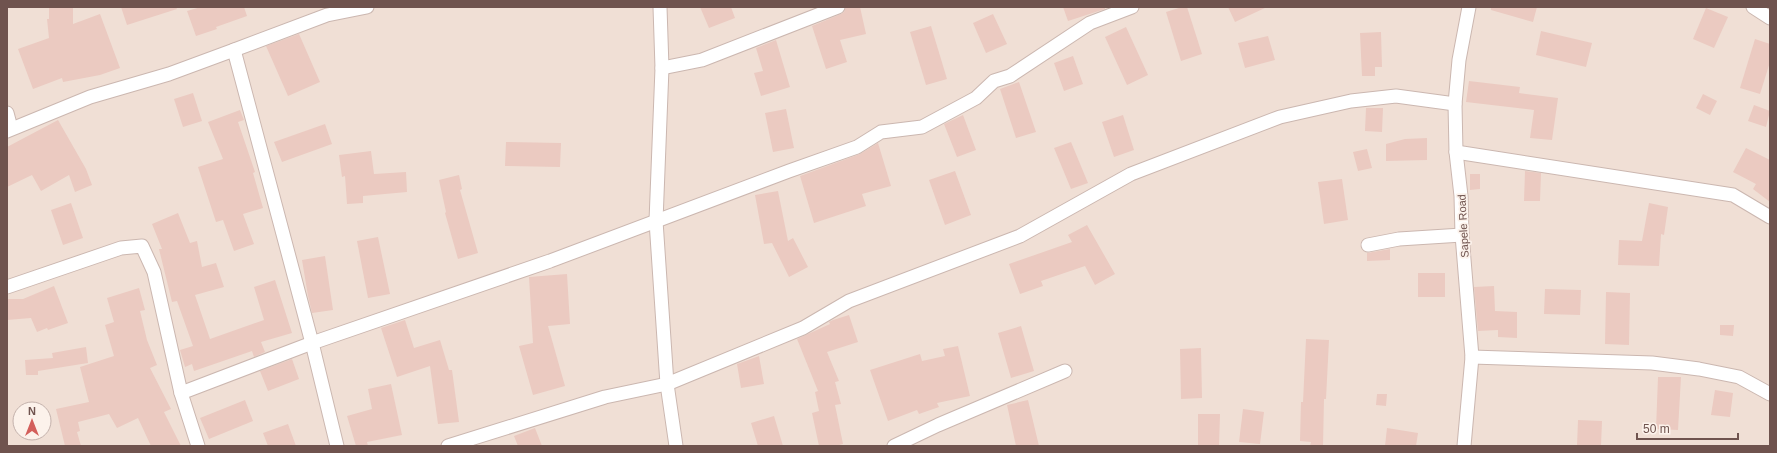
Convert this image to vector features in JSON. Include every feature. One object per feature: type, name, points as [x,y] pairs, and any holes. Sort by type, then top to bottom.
[{"type":"street","points":[[7,113],[9,130],[90,97],[169,74],[327,15],[367,7]]},
{"type":"street","points":[[660,7],[662,68],[656,221],[667,384],[676,446]]},
{"type":"street","points":[[662,68],[702,60],[838,7]]},
{"type":"street","points":[[182,393],[312,343],[550,261],[858,147],[881,132],[922,127],[976,98],[994,81],[1010,76],[1090,23],[1132,7]]},
{"type":"street","name":"Sapele Road","points":[[1464,446],[1472,357],[1462,235],[1461,196],[1456,152],[1455,104],[1459,60],[1469,7]]},
{"type":"street","points":[[1753,7],[1770,18]]},
{"type":"street","points":[[234,50],[312,343],[337,446]]},
{"type":"street","points":[[448,446],[605,397],[667,384],[803,328],[849,301],[1020,236],[1132,174],[1280,117],[1351,101],[1396,96],[1455,104]]},
{"type":"street","points":[[1456,152],[1733,196],[1770,217]]},
{"type":"street","points":[[1368,245],[1399,239],[1462,235]]},
{"type":"street","points":[[7,287],[121,248],[142,246],[154,272],[182,393],[198,446]]},
{"type":"street","points":[[1472,357],[1652,363],[1739,376],[1770,394]]},
{"type":"street","points":[[894,446],[938,425],[1065,371]]},
{"type":"shaded area","points":[[7,7],[1770,7],[1770,446],[7,446]]},
{"type":"building","points":[[49,7],[73,7],[73,24],[100,14],[120,68],[100,75],[63,82],[62,78],[33,89],[18,49],[49,38],[47,19],[49,19]]},
{"type":"building","points":[[121,7],[176,7],[177,9],[127,25]]},
{"type":"building","points":[[201,7],[244,7],[247,16],[196,36],[187,11]]},
{"type":"building","points":[[700,7],[731,7],[735,18],[709,28]]},
{"type":"building","points":[[846,7],[860,7],[866,34],[840,40],[847,62],[826,69],[812,26],[841,14],[844,12]]},
{"type":"building","points":[[1063,7],[1105,7],[1105,9],[1068,21]]},
{"type":"building","points":[[1187,7],[1202,54],[1181,61],[1166,12]]},
{"type":"building","points":[[1228,7],[1267,7],[1235,22]]},
{"type":"building","points":[[1491,7],[1537,7],[1533,22],[1491,10]]},
{"type":"building","points":[[1706,8],[1728,17],[1714,48],[1693,39]]},
{"type":"building","points":[[993,14],[1007,44],[986,53],[973,23]]},
{"type":"building","points":[[931,26],[947,79],[926,85],[910,32]]},
{"type":"building","points":[[1126,27],[1148,75],[1127,85],[1105,37]]},
{"type":"building","points":[[1541,31],[1592,43],[1586,67],[1536,55]]},
{"type":"building","points":[[1381,32],[1382,67],[1375,67],[1375,76],[1362,76],[1360,33]]},
{"type":"building","points":[[299,34],[320,82],[288,96],[266,46]]},
{"type":"building","points":[[1268,36],[1275,60],[1245,68],[1238,43]]},
{"type":"building","points":[[1755,39],[1770,44],[1770,62],[1760,94],[1740,88]]},
{"type":"building","points":[[776,40],[790,87],[761,96],[754,73],[763,71],[756,48]]},
{"type":"building","points":[[1073,56],[1083,84],[1064,91],[1054,63]]},
{"type":"building","points":[[1469,81],[1520,87],[1519,93],[1558,98],[1552,140],[1530,138],[1534,110],[1466,102]]},
{"type":"building","points":[[1019,82],[1036,132],[1016,138],[1000,89]]},
{"type":"building","points":[[193,93],[202,121],[183,127],[174,99]]},
{"type":"building","points":[[1703,94],[1717,101],[1710,115],[1696,108]]},
{"type":"building","points":[[1754,105],[1770,111],[1766,127],[1748,121]]},
{"type":"building","points":[[1366,108],[1383,108],[1382,132],[1365,131]]},
{"type":"building","points":[[786,109],[794,148],[773,152],[765,113]]},
{"type":"building","points":[[240,110],[244,120],[238,122],[255,172],[253,173],[263,208],[243,214],[254,244],[234,251],[223,220],[216,222],[198,167],[223,159],[208,122]]},
{"type":"building","points":[[963,115],[976,150],[957,157],[944,124]]},
{"type":"building","points":[[1123,115],[1134,150],[1114,157],[1102,122]]},
{"type":"building","points":[[58,120],[86,169],[92,185],[75,192],[69,175],[41,191],[32,175],[7,187],[7,147]]},
{"type":"building","points":[[325,124],[332,144],[282,162],[274,142]]},
{"type":"building","points":[[1427,138],[1427,160],[1386,161],[1386,144],[1405,139]]},
{"type":"building","points":[[506,142],[561,143],[560,167],[505,166]]},
{"type":"building","points":[[1071,142],[1088,183],[1071,189],[1054,148]]},
{"type":"building","points":[[878,143],[891,186],[862,194],[866,206],[814,223],[800,176],[860,154]]},
{"type":"building","points":[[1746,148],[1770,160],[1770,202],[1753,189],[1756,184],[1733,172]]},
{"type":"building","points":[[1367,149],[1372,168],[1358,171],[1353,152]]},
{"type":"building","points":[[371,151],[374,174],[406,172],[407,192],[363,196],[363,203],[347,204],[345,176],[342,177],[339,155]]},
{"type":"building","points":[[955,171],[971,215],[945,225],[929,180]]},
{"type":"building","points":[[1525,171],[1541,173],[1540,201],[1524,201]]},
{"type":"building","points":[[1470,174],[1480,174],[1480,189],[1470,190]]},
{"type":"building","points":[[459,175],[462,189],[460,190],[478,253],[458,259],[445,213],[439,180]]},
{"type":"building","points":[[1342,179],[1348,220],[1324,224],[1318,182]]},
{"type":"building","points":[[778,191],[788,241],[793,238],[808,267],[789,277],[772,243],[764,244],[755,195]]},
{"type":"building","points":[[71,203],[83,238],[63,245],[51,210]]},
{"type":"building","points":[[1649,203],[1668,207],[1664,235],[1661,234],[1659,266],[1618,265],[1619,240],[1642,241]]},
{"type":"building","points":[[178,213],[190,243],[197,241],[202,267],[216,263],[224,287],[195,295],[210,339],[264,320],[254,287],[275,280],[292,333],[261,342],[265,352],[254,357],[252,351],[194,371],[192,364],[185,367],[180,350],[193,346],[177,301],[172,302],[159,249],[162,249],[152,224]]},
{"type":"building","points":[[1087,225],[1115,274],[1095,285],[1085,266],[1041,281],[1043,286],[1020,294],[1009,264],[1072,242],[1068,235]]},
{"type":"building","points":[[378,237],[390,294],[368,298],[357,241]]},
{"type":"building","points":[[1390,249],[1390,260],[1367,261],[1367,253]]},
{"type":"building","points":[[325,256],[333,310],[312,313],[302,260]]},
{"type":"building","points":[[1418,273],[1445,273],[1445,297],[1418,297]]},
{"type":"building","points":[[567,274],[570,324],[548,326],[565,386],[533,395],[519,346],[533,343],[529,277]]},
{"type":"building","points":[[54,286],[68,323],[37,332],[31,318],[7,320],[7,299],[23,299]]},
{"type":"building","points":[[1494,286],[1495,311],[1517,312],[1517,338],[1498,337],[1498,330],[1478,331],[1474,287]]},
{"type":"building","points":[[139,288],[145,310],[140,311],[147,340],[157,365],[150,368],[171,409],[164,412],[181,446],[151,446],[138,418],[117,428],[109,414],[78,422],[80,431],[77,432],[81,446],[65,446],[56,409],[89,402],[80,367],[114,356],[105,325],[114,322],[107,298]]},
{"type":"building","points":[[1545,289],[1581,290],[1580,315],[1544,314]]},
{"type":"building","points":[[1606,292],[1630,293],[1629,345],[1605,344]]},
{"type":"building","points":[[849,315],[858,342],[827,352],[839,381],[835,382],[841,404],[835,405],[843,444],[835,446],[819,446],[812,413],[819,411],[815,392],[818,391],[797,339],[830,324],[829,322],[833,320]]},
{"type":"building","points":[[405,320],[414,348],[440,340],[449,370],[452,370],[459,422],[438,424],[430,366],[397,377],[381,328]]},
{"type":"building","points":[[1720,325],[1734,325],[1733,336],[1720,335]]},
{"type":"building","points":[[1021,326],[1034,371],[1011,378],[998,333]]},
{"type":"building","points":[[1306,339],[1329,340],[1326,399],[1324,399],[1323,446],[1310,446],[1311,442],[1300,441],[1301,402],[1303,402]]},
{"type":"building","points":[[958,346],[970,396],[937,403],[939,407],[919,414],[917,410],[888,421],[870,370],[920,354],[922,361],[945,356],[943,349]]},
{"type":"building","points":[[86,347],[88,363],[38,371],[38,375],[26,375],[25,360],[53,358],[52,353]]},
{"type":"building","points":[[1201,348],[1202,398],[1181,399],[1180,349]]},
{"type":"building","points":[[759,356],[764,384],[741,388],[737,364]]},
{"type":"building","points":[[292,359],[299,379],[268,391],[260,371]]},
{"type":"building","points":[[1658,377],[1681,377],[1678,430],[1656,429]]},
{"type":"building","points":[[391,384],[402,435],[367,442],[368,446],[356,446],[347,416],[372,409],[368,389]]},
{"type":"building","points":[[1715,390],[1733,393],[1730,417],[1711,415]]},
{"type":"building","points":[[1377,394],[1387,394],[1386,406],[1376,405]]},
{"type":"building","points":[[245,400],[253,421],[209,439],[200,418]]},
{"type":"building","points":[[1028,400],[1039,446],[1016,446],[1007,405]]},
{"type":"building","points":[[1243,409],[1264,412],[1260,444],[1239,442]]},
{"type":"building","points":[[1198,414],[1220,414],[1219,446],[1198,446]]},
{"type":"building","points":[[774,416],[783,446],[758,446],[751,423]]},
{"type":"building","points":[[1578,420],[1602,421],[1601,446],[1577,446]]},
{"type":"building","points":[[288,424],[296,446],[268,446],[263,433]]},
{"type":"building","points":[[535,428],[542,446],[518,446],[514,436]]},
{"type":"building","points":[[1387,428],[1418,433],[1416,446],[1385,446]]}]
